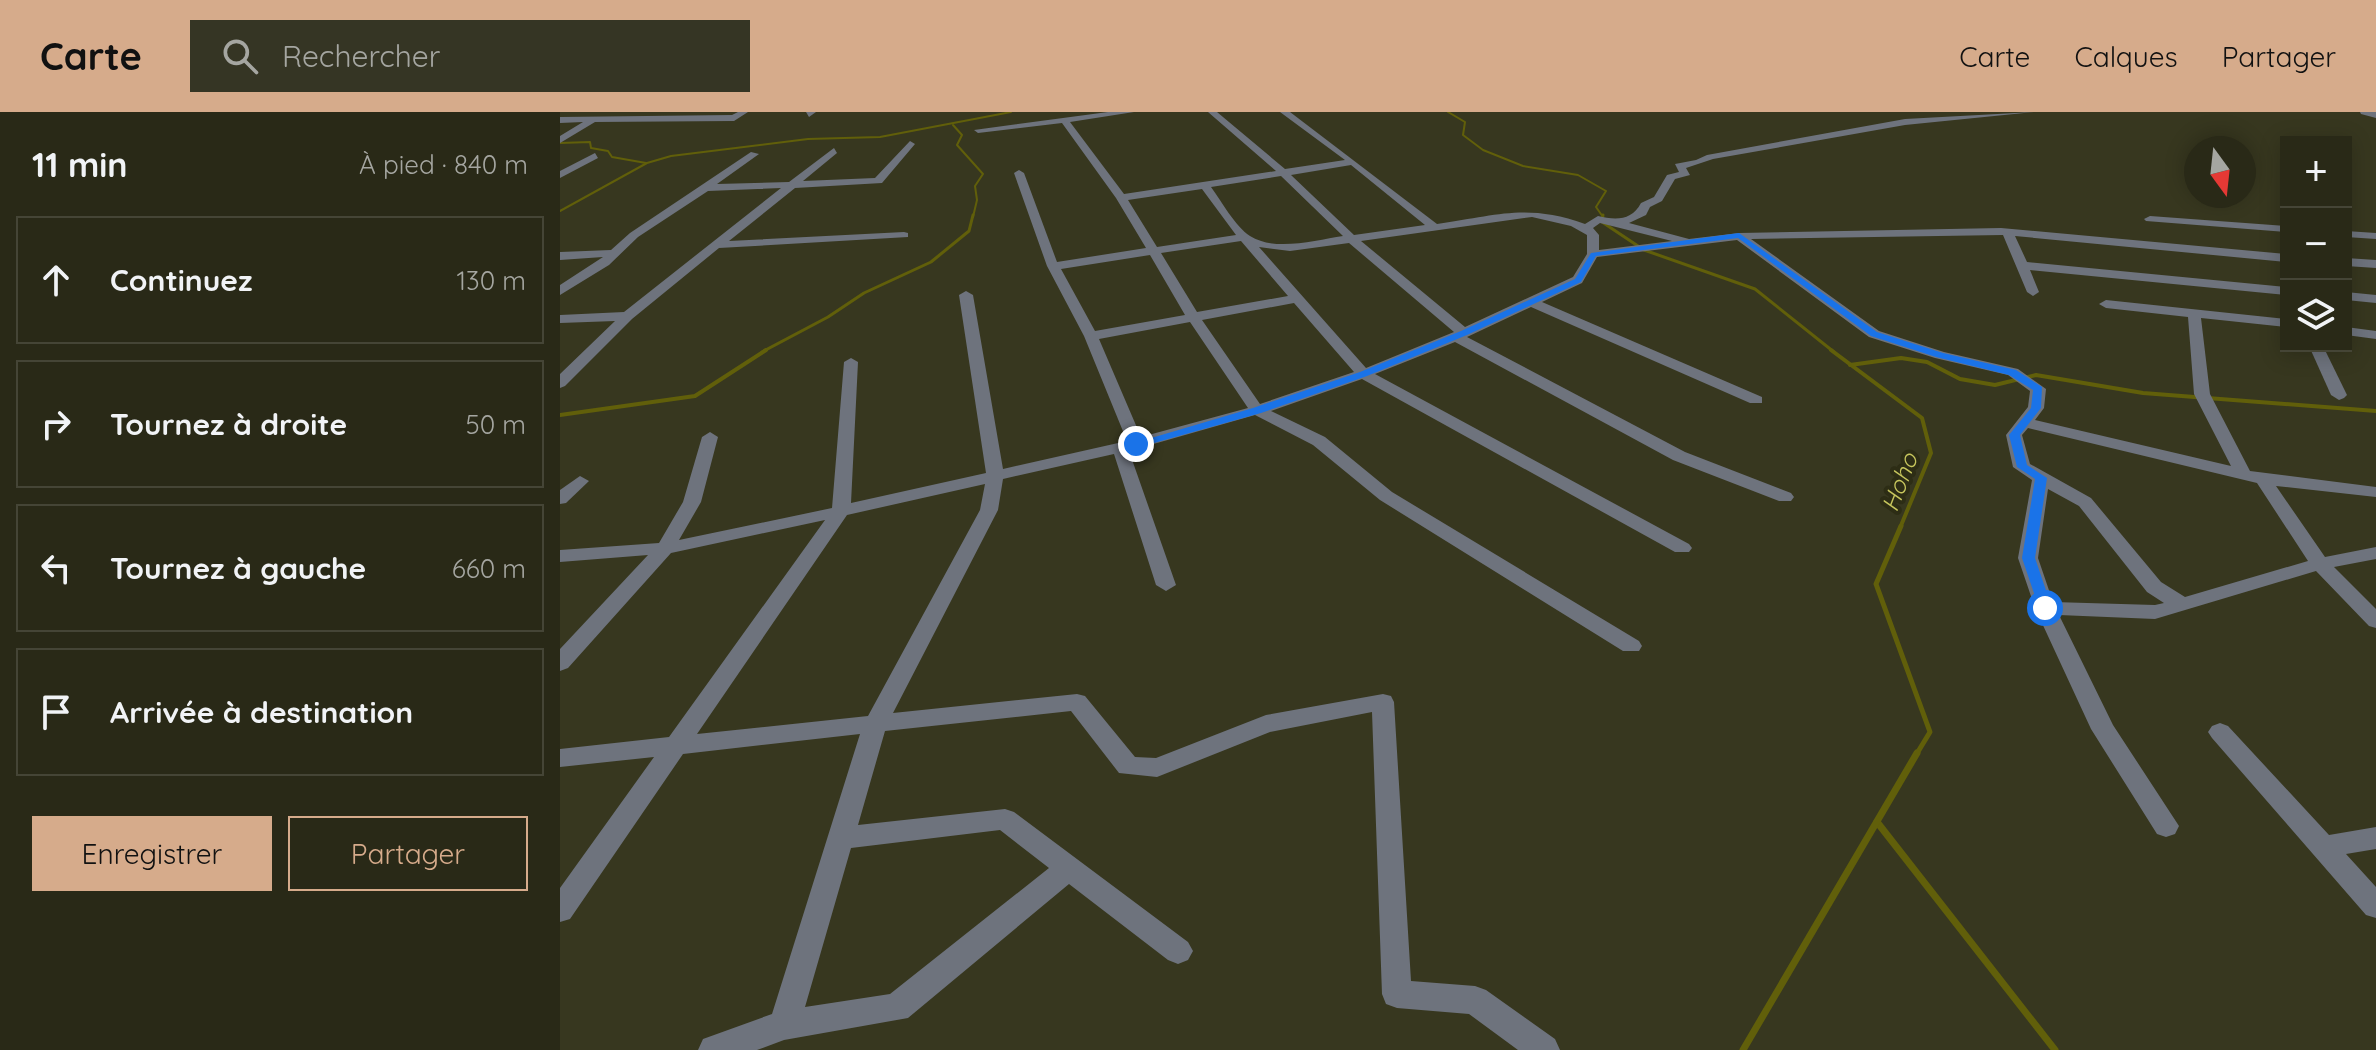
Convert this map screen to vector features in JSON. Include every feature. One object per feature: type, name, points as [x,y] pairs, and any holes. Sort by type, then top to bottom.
[{"type":"street","points":[[560,140],[609,112]]},
{"type":"street","points":[[664,119],[678,112]]},
{"type":"street","points":[[560,120],[734,118],[744,112]]},
{"type":"street","points":[[978,130],[1130,112]]},
{"type":"street","points":[[1212,112],[1274,164],[1280,173],[1460,335],[1679,456],[1785,497]]},
{"type":"street","points":[[1284,112],[1434,227]]},
{"type":"street","points":[[1622,222],[1642,213],[1645,205],[1658,199],[1671,177],[1686,173],[1678,166],[1699,163],[1710,157],[1905,122],[2031,112]]},
{"type":"street","points":[[2364,112],[2376,115]]},
{"type":"street","points":[[1065,121],[1121,198],[1194,318],[1257,410],[1319,441],[1386,496],[1631,646]]},
{"type":"street","points":[[707,188],[878,181],[910,144]]},
{"type":"street","points":[[560,383],[627,316],[834,151]]},
{"type":"street","points":[[560,291],[615,253],[634,235],[754,154]]},
{"type":"street","points":[[560,175],[595,156]]},
{"type":"street","points":[[1121,198],[1353,162]]},
{"type":"street","points":[[1019,173],[1053,266],[1091,336],[1128,446],[1166,585]]},
{"type":"street","points":[[1205,186],[1244,237],[1363,374],[1682,548]]},
{"type":"street","points":[[560,556],[665,548],[1128,446],[1257,410],[1363,374],[1460,335],[1578,280],[1593,254],[1593,235],[1587,228],[1537,212],[1516,212],[1498,219],[1290,247],[1257,243],[1244,237],[1053,266]]},
{"type":"street","points":[[1587,228],[1602,218],[1684,240]]},
{"type":"street","points":[[2191,251],[2150,219],[2280,229]]},
{"type":"street","points":[[1593,254],[1684,240],[1739,236],[2008,232],[2280,258]]},
{"type":"street","points":[[2008,232],[2033,292]]},
{"type":"street","points":[[2352,234],[2376,236]]},
{"type":"street","points":[[716,245],[904,235]]},
{"type":"street","points":[[1739,236],[1874,334],[1940,355],[2013,372],[2038,389],[2036,408],[2014,435],[2022,467],[2085,502],[2154,587],[2182,605]]},
{"type":"street","points":[[560,256],[615,253]]},
{"type":"street","points":[[2352,262],[2376,264]]},
{"type":"street","points":[[2021,265],[2280,290]]},
{"type":"street","points":[[784,1025],[875,725],[989,510],[995,474],[966,295]]},
{"type":"street","points":[[2352,297],[2376,299]]},
{"type":"street","points":[[1091,336],[1297,298]]},
{"type":"street","points":[[1531,302],[1756,400]]},
{"type":"street","points":[[2106,304],[2280,322]]},
{"type":"street","points":[[2194,311],[2202,394],[2254,477],[2320,564],[2376,621]]},
{"type":"street","points":[[560,319],[627,316]]},
{"type":"street","points":[[2352,332],[2376,335]]},
{"type":"street","points":[[2319,352],[2339,395]]},
{"type":"street","points":[[560,910],[841,511],[851,362]]},
{"type":"street","points":[[2025,422],[2254,477],[2376,492]]},
{"type":"street","points":[[560,663],[665,548],[692,502],[710,437]]},
{"type":"street","points":[[2041,478],[2028,558],[2045,608],[2103,729],[2166,826]]},
{"type":"street","points":[[560,499],[580,481]]},
{"type":"street","points":[[2045,608],[2155,612],[2320,564],[2376,553]]},
{"type":"street","points":[[560,758],[1077,702],[1128,766],[1157,768],[1266,724],[1383,702],[1397,994],[1475,1000],[1544,1050]]},
{"type":"street","points":[[2220,732],[2376,906]]},
{"type":"street","points":[[841,838],[1005,819],[1178,951]]},
{"type":"street","points":[[2323,847],[2376,838]]},
{"type":"street","points":[[714,1050],[784,1025],[897,1008],[1069,868]]},
{"type":"waterway","points":[[560,211],[647,163],[671,156],[808,139],[880,137],[1011,112]]},
{"type":"waterway","name":"Hoho","points":[[1448,112],[1465,122],[1463,135],[1483,150],[1523,166],[1578,175],[1606,191],[1596,207],[1603,217]]},
{"type":"waterway","points":[[953,125],[962,135],[957,145],[983,174],[975,186],[977,200],[973,217]]},
{"type":"waterway","points":[[560,143],[590,142],[591,148],[608,151],[612,157],[646,163]]},
{"type":"waterway","points":[[762,352],[828,317],[864,293],[931,262],[969,231],[973,215]]},
{"type":"waterway","name":"Hoho","points":[[1603,217],[1602,222],[1644,250],[1755,289],[1834,352]]},
{"type":"waterway","points":[[560,415],[695,396],[766,350]]},
{"type":"waterway","name":"Hoho","points":[[1831,350],[1851,365]]},
{"type":"waterway","points":[[1851,365],[1901,358],[1927,362],[1960,379],[1995,385],[2036,375],[2143,393],[2376,411]]},
{"type":"waterway","name":"Hoho","points":[[1851,365],[1922,418],[1931,453],[1900,528]]},
{"type":"waterway","name":"Hoho","points":[[1901,526],[1876,584],[1930,732],[1916,755]]},
{"type":"waterway","name":"Hoho","points":[[1743,1050],[1917,753]]},
{"type":"waterway","points":[[1877,822],[2055,1050]]},
{"type":"route","points":[[1136,444],[1257,410],[1363,374],[1464,333],[1578,280],[1593,254],[1652,244],[1739,236],[1874,334],[1940,355],[2013,372],[2038,389],[2036,408],[2014,435],[2022,467],[2041,478],[2028,558],[2045,608]]}]
